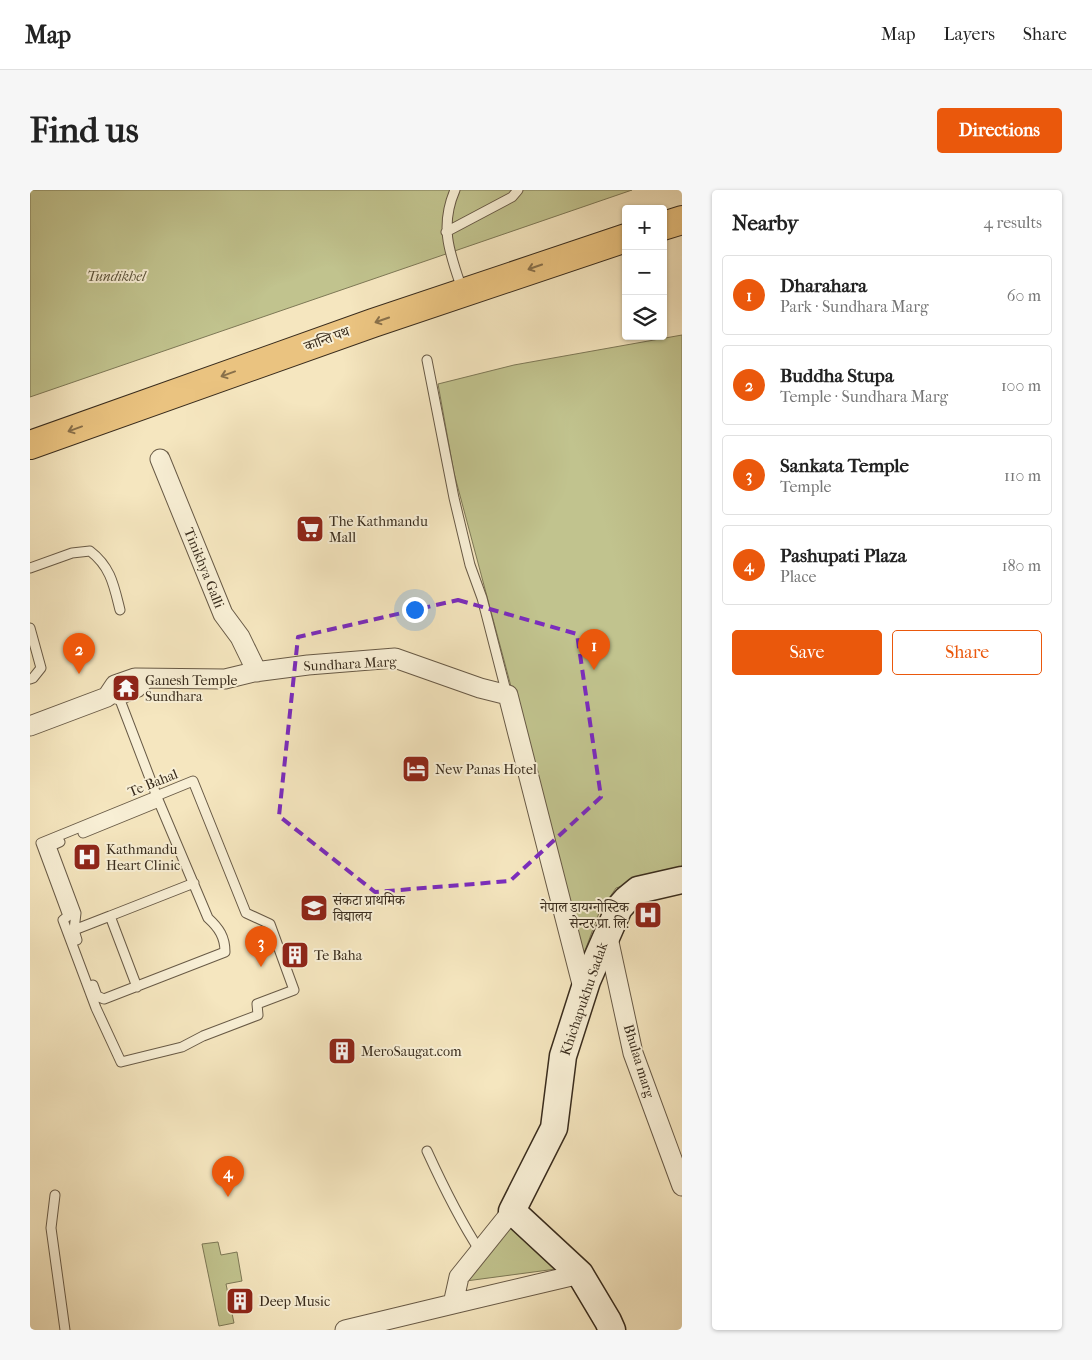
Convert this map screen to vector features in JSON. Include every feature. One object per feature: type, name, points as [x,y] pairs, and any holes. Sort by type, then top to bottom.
[{"type":"main road","points":[[667,225],[682,220]]},
{"type":"main road","name":"कान्ति पथ","points":[[30,445],[463,292],[622,239]]},
{"type":"street","name":"Tinikhya Galli","points":[[160,459],[223,614],[240,637],[257,672]]},
{"type":"street","name":"Sundhara Marg","points":[[113,698],[115,686],[135,678],[225,679],[257,672],[396,658],[480,688],[508,695]]},
{"type":"street","points":[[508,695],[584,992]]},
{"type":"street","points":[[30,726],[113,698]]},
{"type":"street","name":"Khichapukhu Sadak","points":[[453,1304],[459,1277],[512,1211],[554,1128],[563,1056],[584,992],[619,908],[638,890],[676,881]]},
{"type":"street","name":"Bhulaa marg","points":[[607,933],[633,1054],[682,1186]]},
{"type":"street","points":[[512,1211],[580,1274],[612,1330]]},
{"type":"street","points":[[345,1330],[580,1274]]},
{"type":"lane","points":[[448,190],[449,203],[446,232],[454,266],[463,292]]},
{"type":"lane","points":[[449,203],[455,190]]},
{"type":"lane","points":[[446,232],[512,196],[518,190]]},
{"type":"lane","points":[[427,360],[470,565],[482,598],[508,695]]},
{"type":"lane","points":[[30,568],[72,553],[90,551],[101,560],[112,579],[120,610]]},
{"type":"lane","points":[[30,628],[41,668],[30,679]]},
{"type":"lane","points":[[113,698],[158,799],[208,918],[219,928],[225,944],[225,952],[104,999],[97,996],[74,930],[76,913],[50,846],[158,799]]},
{"type":"lane","name":"Te Bahal","points":[[193,781],[246,912],[270,924],[294,990],[257,1004],[258,1015],[238,1024],[203,1036],[182,1047],[120,1062],[96,1008],[63,920],[68,916],[41,843],[158,799],[193,781]]},
{"type":"lane","points":[[74,930],[194,883]]},
{"type":"lane","points":[[110,916],[137,986]]},
{"type":"lane","points":[[427,1151],[462,1224],[480,1251]]},
{"type":"lane","points":[[56,1195],[51,1228],[65,1330]]},
{"type":"highlighted area","points":[[458,600],[577,634],[601,797],[510,881],[375,892],[279,816],[298,637]]},
{"type":"green space","name":"Tundikhel","points":[[30,190],[632,190],[30,397]]},
{"type":"green space","points":[[682,335],[682,866],[616,888],[599,913],[583,956],[454,473],[438,384],[514,365],[654,340],[667,340],[667,338]]},
{"type":"green space","points":[[509,1226],[556,1269],[466,1281]]},
{"type":"green space","points":[[218,1242],[221,1255],[237,1252],[242,1281],[226,1284],[234,1323],[219,1326],[202,1244]]},
{"type":"place","name":"The Kathmandu Mall","points":[[310,529]]},
{"type":"place","name":"Dharahara","points":[[594,670]]},
{"type":"place","name":"Buddha Stupa","points":[[79,674]]},
{"type":"place","name":"Ganesh Temple Sundhara","points":[[126,688]]},
{"type":"place","name":"New Panas Hotel","points":[[416,769]]},
{"type":"place","name":"Kathmandu Heart Clinic","points":[[87,857]]},
{"type":"place","name":"संकटा प्राथमिक विद्यालय","points":[[314,908]]},
{"type":"place","name":"नेपाल डायग्नोस्टिक सेन्टर प्रा. लि.","points":[[648,915]]},
{"type":"place","name":"Te Baha","points":[[295,955]]},
{"type":"place","name":"Sankata Temple","points":[[261,967]]},
{"type":"place","name":"MeroSaugat.com","points":[[342,1051]]},
{"type":"place","name":"Pashupati Plaza","points":[[228,1197]]},
{"type":"place","name":"Deep Music","points":[[240,1301]]}]
